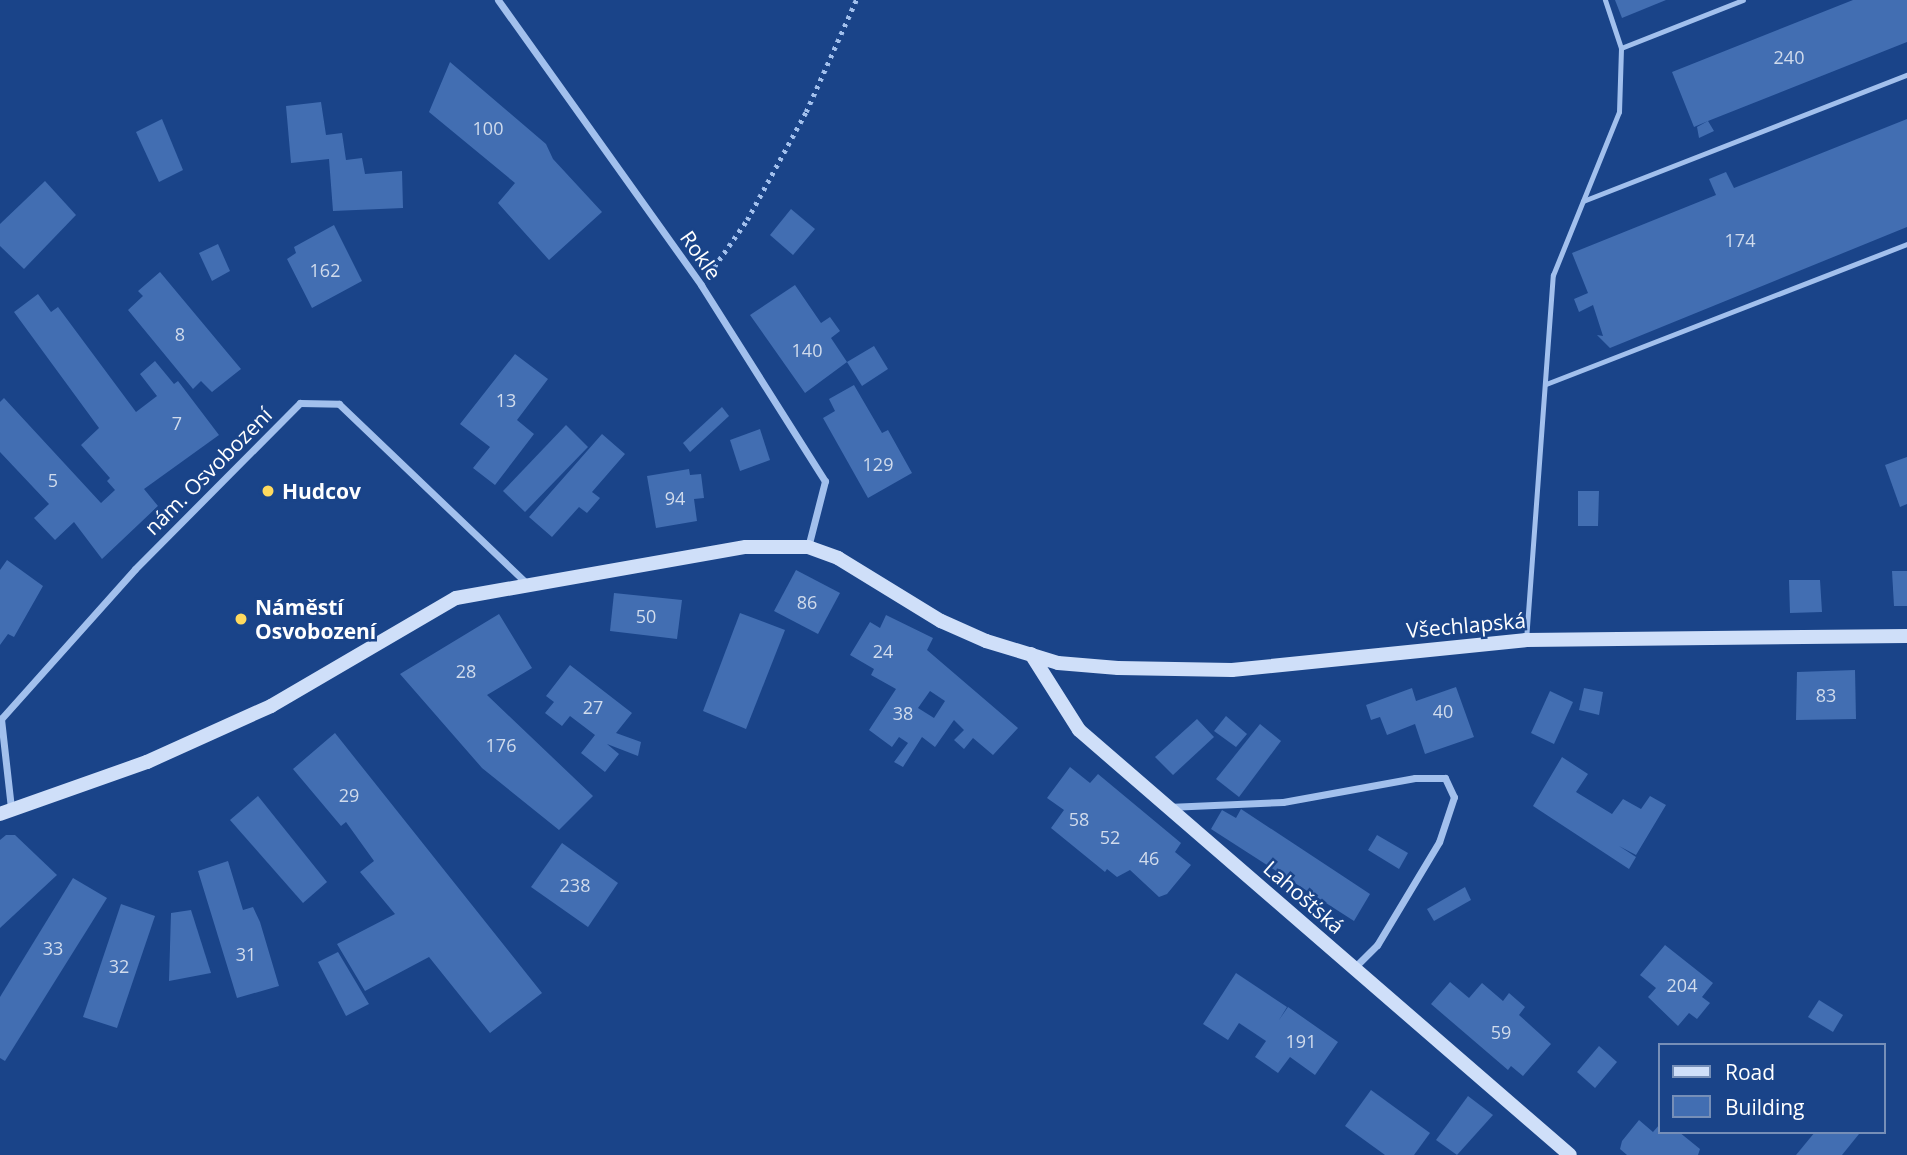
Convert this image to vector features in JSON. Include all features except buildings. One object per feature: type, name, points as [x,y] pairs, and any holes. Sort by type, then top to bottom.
[{"type":"street","name":"Rokle","points":[[498,0],[701,285],[825,481],[808,547]]},
{"type":"street","name":"nám. Osvobození","points":[[6,811],[1,719],[144,560],[300,403],[340,404],[526,583]]},
{"type":"street","points":[[6,811],[147,762],[208,736],[271,706],[456,598],[526,583],[746,547],[808,547]]},
{"type":"street","name":"Všechlapská","points":[[808,547],[838,558],[941,621],[1058,663],[1118,668],[1232,670],[1526,640],[1907,636]]},
{"type":"street","name":"Lahošťská","points":[[1031,654],[1079,730],[1570,1155]]},
{"type":"street","points":[[1168,807],[1283,802],[1415,778],[1445,778],[1454,797],[1439,842],[1377,945],[1354,968]]},
{"type":"lane","points":[[1526,640],[1553,275],[1619,113],[1621,48],[1605,0]]},
{"type":"lane","points":[[1621,48],[1743,0]]},
{"type":"lane","points":[[1583,201],[1907,75]]},
{"type":"lane","points":[[1546,384],[1907,244]]},
{"type":"path","points":[[701,285],[747,220],[806,112],[856,0]]},
{"type":"place","name":"Hudcov","points":[[268,491]]},
{"type":"place","name":"Náměstí Osvobození","points":[[241,619]]}]
